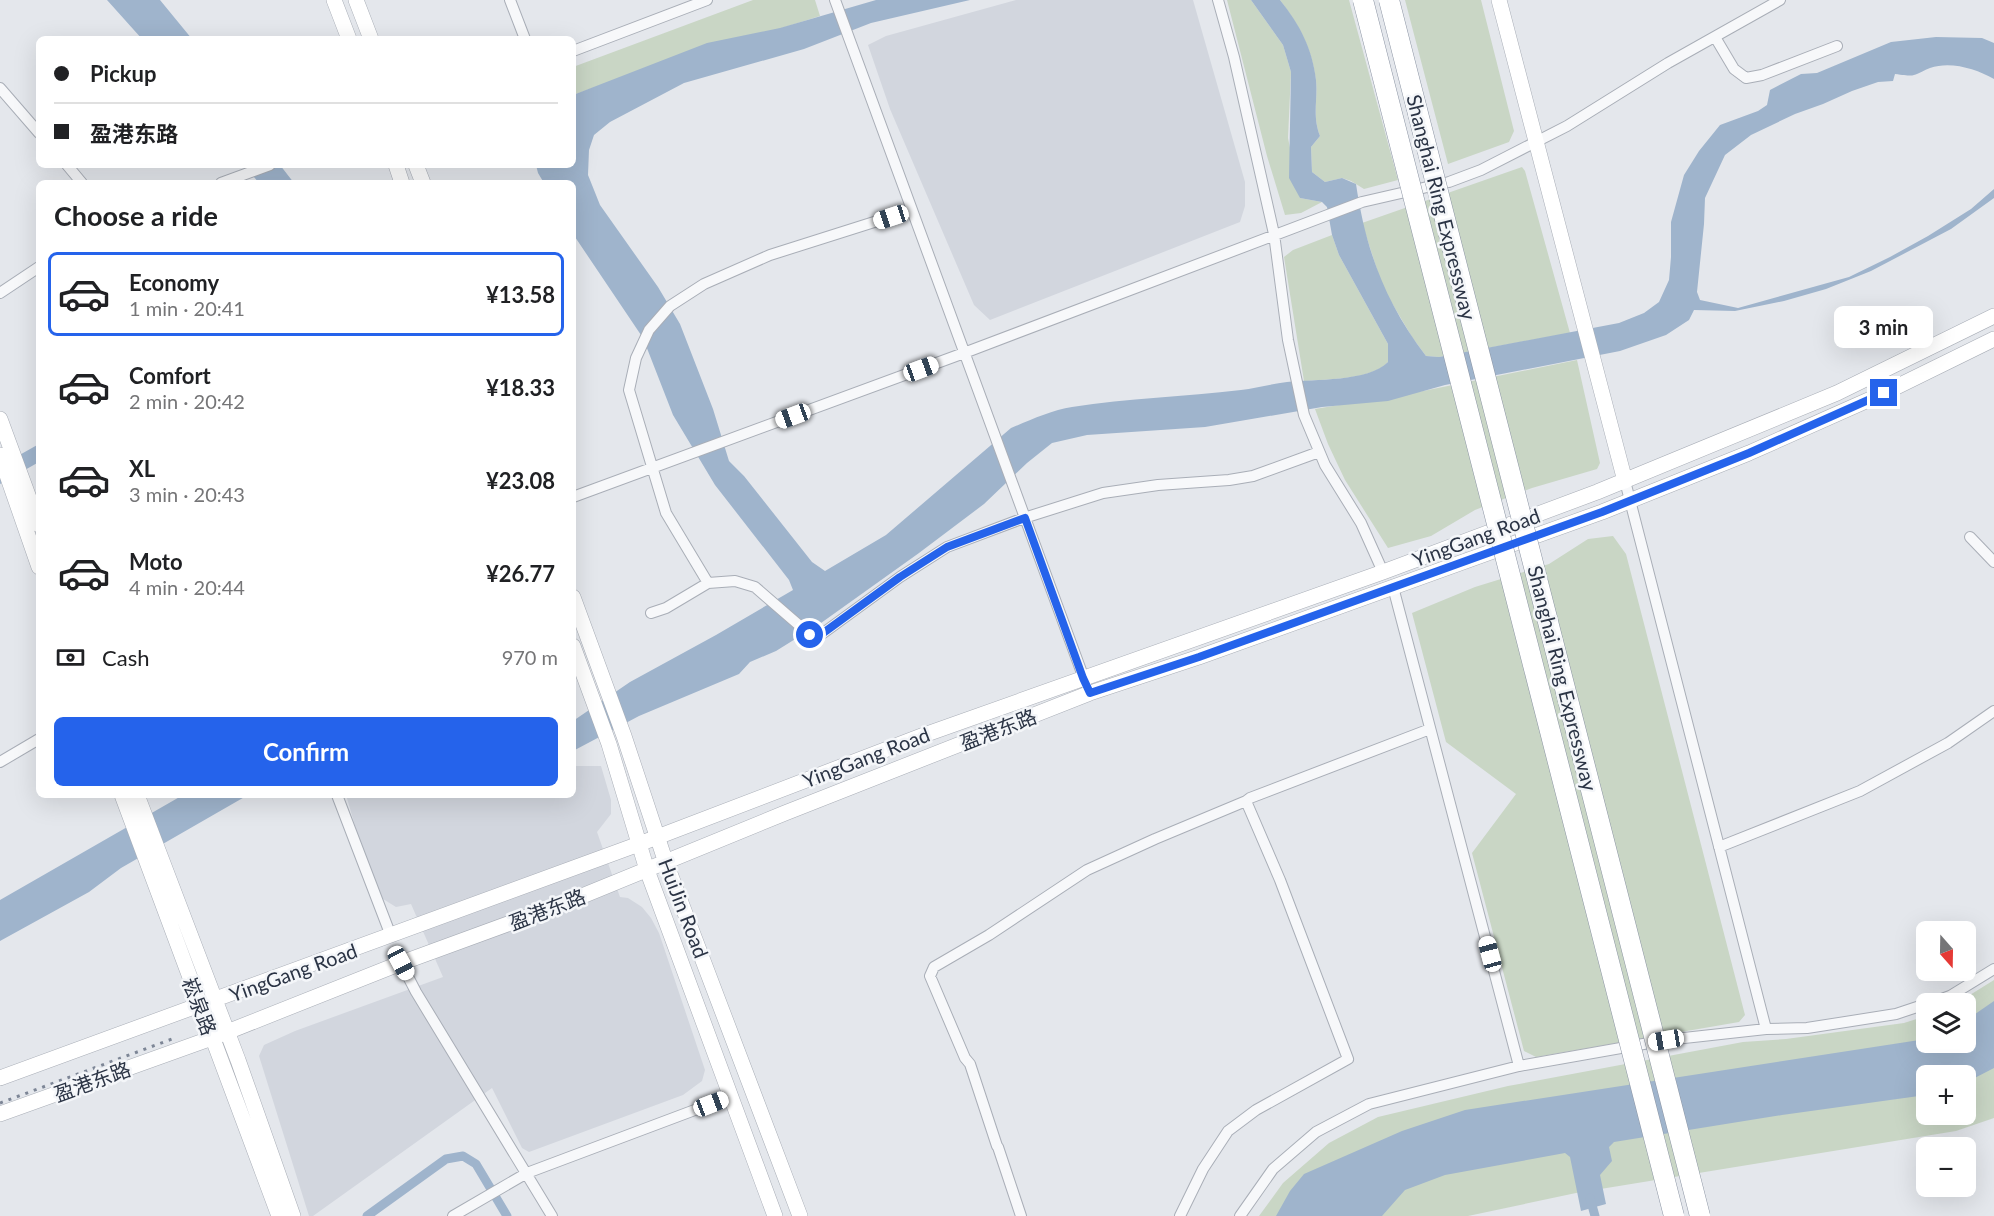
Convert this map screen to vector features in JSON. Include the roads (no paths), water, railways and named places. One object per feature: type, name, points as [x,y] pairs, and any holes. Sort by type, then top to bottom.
[{"type":"highway","name":"Shanghai Ring Expressway","points":[[1363,0],[1674,1216]]},
{"type":"highway","name":"Shanghai Ring Expressway","points":[[1389,0],[1700,1216]]},
{"type":"main road","points":[[334,0],[348,36]]},
{"type":"main road","points":[[356,0],[369,36]]},
{"type":"main road","points":[[1499,0],[1625,481]]},
{"type":"main road","name":"YingGang Road","points":[[0,1078],[639,844],[934,731],[1383,572],[1625,481],[1837,393],[1994,316]]},
{"type":"main road","name":"盈港东路","points":[[0,1114],[220,1035],[401,963],[565,903],[785,813],[1090,693],[1393,587],[1630,500],[1749,453],[1884,393],[1994,339]]},
{"type":"main road","points":[[0,419],[5,450],[16,479],[36,519]]},
{"type":"main road","points":[[16,479],[36,556]]},
{"type":"main road","name":"HuiJin Road","points":[[576,605],[624,736],[666,863],[800,1216]]},
{"type":"main road","name":"HuiJin Road","points":[[576,654],[609,744],[647,870],[775,1216]]},
{"type":"main road","name":"崧泉路","points":[[136,806],[158,852],[214,1000],[220,1035],[279,1216]]},
{"type":"main road","name":"崧泉路","points":[[136,806],[147,863],[199,1005],[220,1035],[293,1216]]},
{"type":"street","points":[[510,0],[524,36]]},
{"type":"street","points":[[576,50],[707,0]]},
{"type":"street","points":[[1218,0],[1234,57],[1274,234],[1294,376],[1304,415],[1319,452],[1339,490],[1365,530],[1383,572]]},
{"type":"street","points":[[576,496],[964,353],[1322,216],[1362,202],[1449,182],[1481,170],[1536,140],[1568,126],[1668,63],[1780,0]]},
{"type":"street","points":[[836,3],[1090,693]]},
{"type":"street","points":[[1715,38],[1734,69],[1746,78],[1762,75],[1837,46]]},
{"type":"street","points":[[0,88],[36,130]]},
{"type":"street","points":[[70,168],[80,180]]},
{"type":"street","points":[[229,180],[262,168]]},
{"type":"street","points":[[708,583],[666,513],[629,390],[636,358],[649,330],[670,306],[704,284],[770,255],[912,210]]},
{"type":"street","points":[[0,293],[36,269]]},
{"type":"street","points":[[651,614],[666,608],[708,583],[735,581],[755,586],[815,639],[900,577],[947,547],[1025,518],[1103,493],[1253,476],[1319,452]]},
{"type":"street","points":[[1625,481],[1766,1029]]},
{"type":"street","points":[[1970,537],[1994,562]]},
{"type":"street","points":[[1393,587],[1519,1066]]},
{"type":"street","points":[[1719,847],[1860,790],[1948,743],[1994,711]]},
{"type":"street","points":[[1021,1216],[970,1064],[965,1058],[930,976],[934,967],[989,935],[1087,870],[1250,798],[1430,729]]},
{"type":"street","points":[[0,762],[36,741]]},
{"type":"street","points":[[338,798],[391,936]]},
{"type":"street","points":[[1180,1216],[1203,1169],[1228,1131],[1256,1110],[1348,1059],[1280,880],[1246,801]]},
{"type":"street","points":[[401,963],[416,992],[552,1216]]},
{"type":"street","points":[[1955,993],[1994,969]]},
{"type":"street","points":[[1240,1216],[1273,1169],[1316,1132],[1369,1104],[1519,1066],[1666,1040],[1766,1029],[1807,1028],[1885,1016],[1916,1007]]},
{"type":"street","points":[[453,1216],[527,1173],[732,1096]]},
{"type":"water","points":[[107,0],[160,0],[190,36],[139,36]]},
{"type":"water","points":[[876,0],[970,0],[871,23],[804,49],[684,83],[610,122],[594,135],[589,150],[588,175],[600,205],[658,287],[680,324],[713,409],[729,461],[744,476],[812,562],[825,571],[886,535],[1011,428],[1041,416],[1064,408],[1093,404],[1354,376],[1368,373],[1388,362],[1388,344],[1339,255],[1332,235],[1327,207],[1322,202],[1300,198],[1289,178],[1291,72],[1283,45],[1251,0],[1280,0],[1304,37],[1312,58],[1316,80],[1316,121],[1320,136],[1311,147],[1312,172],[1325,182],[1342,178],[1356,184],[1365,232],[1379,275],[1399,316],[1426,356],[1439,357],[1619,323],[1644,313],[1659,302],[1669,280],[1671,222],[1684,175],[1699,151],[1720,125],[1758,111],[1767,105],[1770,90],[1801,74],[1817,73],[1891,42],[1936,37],[1982,38],[1994,43],[1994,79],[1971,69],[1946,65],[1930,68],[1911,76],[1895,74],[1893,81],[1878,82],[1852,91],[1751,135],[1725,155],[1705,198],[1697,292],[1700,300],[1738,308],[1849,277],[1928,236],[1971,209],[1994,189],[1994,198],[1951,229],[1871,271],[1826,289],[1784,301],[1735,311],[1694,310],[1689,320],[1666,335],[1620,351],[1445,385],[1388,401],[1322,407],[1205,427],[1087,435],[1052,443],[1027,463],[984,504],[821,623],[776,651],[750,662],[739,674],[639,716],[576,749],[576,719],[630,682],[793,590],[789,580],[715,485],[673,415],[643,338],[576,238],[576,180],[542,180],[537,168],[576,168],[576,94],[707,43],[780,28]]},
{"type":"water","points":[[246,168],[282,168],[292,180],[256,180]]},
{"type":"water","points":[[36,446],[36,464],[0,484],[0,466]]},
{"type":"water","points":[[178,798],[243,798],[121,868],[89,892],[0,941],[0,900]]},
{"type":"water","points":[[1994,1001],[1994,1068],[1976,1077],[1976,1065],[1916,1065],[1916,1096],[1614,1142],[1609,1147],[1612,1161],[1600,1175],[1606,1204],[1581,1211],[1570,1157],[1565,1153],[1445,1175],[1405,1190],[1382,1216],[1276,1216],[1290,1191],[1304,1174],[1402,1131],[1465,1110],[1916,1041],[1916,1053],[1976,1053],[1976,1013]]},
{"type":"waterway","points":[[367,1216],[446,1159],[463,1156],[476,1164],[507,1216]]},
{"type":"waterway","points":[[1590,1198],[1595,1216]]},
{"type":"railway","points":[[0,1103],[172,1039]]}]
